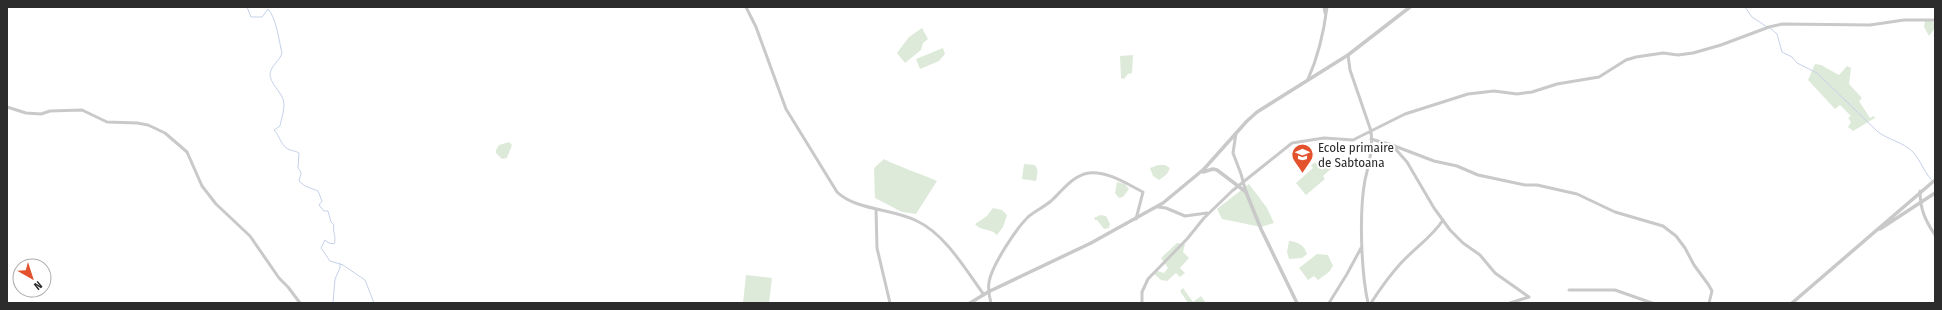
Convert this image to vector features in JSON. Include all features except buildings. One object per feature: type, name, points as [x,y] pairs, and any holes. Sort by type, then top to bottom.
[{"type":"street","points":[[746,7],[756,27],[786,109],[831,185],[841,196],[876,209],[897,213],[931,228],[942,238],[984,295]]},
{"type":"street","points":[[1324,7],[1326,15]]},
{"type":"street","points":[[1308,79],[1312,71],[1327,7]]},
{"type":"street","points":[[970,303],[988,292],[1053,262],[1158,207],[1200,173],[1256,112],[1348,55],[1410,7]]},
{"type":"street","points":[[1142,303],[1142,292],[1148,279],[1187,239],[1209,212],[1292,143],[1324,138],[1353,140],[1405,114],[1468,94],[1494,90],[1517,94],[1532,92],[1557,84],[1599,77],[1626,60],[1636,57],[1663,53],[1678,55],[1698,52],[1769,27],[1782,24],[1870,25],[1904,20],[1935,20]]},
{"type":"street","points":[[1348,55],[1350,70],[1372,139],[1370,163],[1365,180],[1362,246],[1368,303]]},
{"type":"street","points":[[7,107],[26,113],[41,114],[50,111],[82,110],[107,122],[148,125],[165,133],[187,152],[202,186],[216,204],[250,236],[279,278],[300,303]]},
{"type":"street","points":[[1236,133],[1233,153],[1243,184],[1261,229],[1297,303]]},
{"type":"street","points":[[1372,139],[1434,161],[1457,166],[1478,175],[1525,185],[1537,184],[1577,194],[1615,212],[1663,226],[1676,236],[1686,248],[1694,265],[1708,284],[1712,291],[1709,303]]},
{"type":"street","points":[[1392,145],[1407,162],[1434,208],[1463,243],[1480,254],[1495,273],[1529,297],[1510,303]]},
{"type":"street","points":[[1200,173],[1208,170],[1217,170],[1246,192]]},
{"type":"street","points":[[991,303],[988,292],[992,274],[1009,241],[1028,217],[1051,201],[1079,176],[1091,173],[1106,175],[1126,182],[1143,192],[1136,219]]},
{"type":"street","points":[[1792,303],[1935,180]]},
{"type":"street","points":[[1920,192],[1920,203],[1924,218],[1935,235]]},
{"type":"street","points":[[1872,234],[1935,193]]},
{"type":"street","points":[[1158,207],[1166,208],[1185,216],[1209,212]]},
{"type":"street","points":[[876,209],[877,248],[890,303]]},
{"type":"street","points":[[1371,303],[1380,288],[1402,262],[1436,230],[1443,220]]},
{"type":"street","points":[[1329,303],[1362,246]]},
{"type":"street","points":[[1569,290],[1615,290],[1652,303]]},
{"type":"green space","points":[[1925,20],[1933,20],[1935,28],[1929,36],[1924,27]]},
{"type":"green space","points":[[922,28],[928,39],[923,43],[921,50],[905,63],[897,53],[909,37]]},
{"type":"green space","points":[[943,48],[945,54],[939,61],[920,69],[916,59]]},
{"type":"green space","points":[[1133,55],[1132,73],[1128,74],[1124,79],[1121,78],[1120,56]]},
{"type":"green space","points":[[1815,64],[1821,65],[1839,75],[1847,66],[1851,68],[1849,84],[1862,98],[1859,101],[1870,118],[1874,116],[1875,118],[1853,131],[1848,127],[1851,122],[1848,118],[1851,116],[1840,105],[1835,109],[1808,80]]},
{"type":"green space","points":[[509,142],[512,145],[507,158],[502,159],[496,153],[496,150],[499,145]]},
{"type":"green space","points":[[884,159],[937,181],[916,214],[902,212],[875,198],[874,168]]},
{"type":"green space","points":[[1315,162],[1322,170],[1329,165],[1332,168],[1323,176],[1325,179],[1306,195],[1296,183],[1313,168],[1311,165]]},
{"type":"green space","points":[[1024,164],[1035,165],[1037,171],[1036,181],[1022,179]]},
{"type":"green space","points":[[1158,165],[1165,165],[1170,168],[1167,174],[1159,180],[1153,176],[1150,168]]},
{"type":"green space","points":[[1117,182],[1125,184],[1129,189],[1123,197],[1119,198],[1115,193]]},
{"type":"green space","points":[[1249,184],[1267,208],[1274,223],[1261,227],[1222,219],[1217,209]]},
{"type":"green space","points":[[993,208],[1002,210],[1007,215],[1003,227],[997,235],[991,231],[980,228],[975,224],[987,216]]},
{"type":"green space","points":[[1100,215],[1106,216],[1110,224],[1109,228],[1104,229],[1097,220],[1095,220],[1094,218]]},
{"type":"green space","points":[[1289,241],[1300,244],[1307,254],[1302,258],[1289,259],[1287,252]]},
{"type":"green space","points":[[1177,243],[1185,244],[1183,252],[1189,258],[1180,268],[1185,273],[1180,277],[1176,273],[1167,281],[1161,280],[1154,274],[1157,271],[1164,273],[1168,268],[1161,258]]},
{"type":"green space","points":[[1317,254],[1328,255],[1333,266],[1329,272],[1318,280],[1314,276],[1308,280],[1299,268]]},
{"type":"green space","points":[[746,275],[772,278],[769,303],[743,303]]},
{"type":"green space","points":[[1183,288],[1193,302],[1201,296],[1206,303],[1188,303],[1180,291]]},
{"type":"waterway","points":[[247,7],[251,17],[262,17],[268,9],[275,23],[282,53],[272,68],[270,77],[282,96],[284,105],[280,126],[274,130],[287,149],[299,153],[298,168],[301,173],[299,181],[305,186],[318,191],[322,201],[319,205],[324,211],[328,211],[331,222],[334,225],[334,244],[325,240],[321,248],[330,261],[343,265],[365,280],[374,303]]},
{"type":"waterway","points":[[1745,7],[1752,17],[1767,27]]},
{"type":"waterway","points":[[1770,28],[1777,34],[1782,52],[1792,57],[1797,63],[1817,73],[1878,132],[1900,143],[1913,152],[1928,176],[1935,183]]},
{"type":"waterway","points":[[333,303],[335,279],[340,268],[340,263]]},
{"type":"place","name":"Ecole primaire de Sabtoana","points":[[1302,174]]}]
